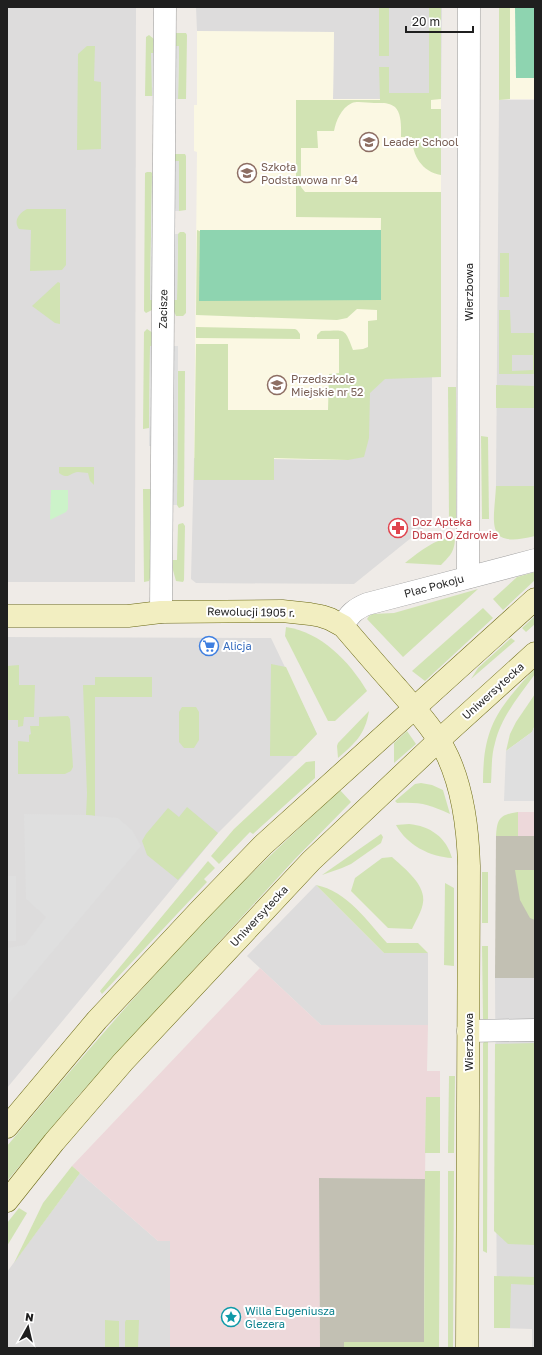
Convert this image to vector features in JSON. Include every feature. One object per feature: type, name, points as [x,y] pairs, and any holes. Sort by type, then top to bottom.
[{"type":"main road","points":[[7,1127],[98,1020],[234,874],[287,822],[535,599]]},
{"type":"main road","name":"Rewolucji 1905 r.","points":[[7,616],[128,616],[161,612],[293,612],[321,616],[343,626],[414,708],[438,740]]},
{"type":"main road","name":"Uniwersytecka","points":[[7,1201],[54,1142],[123,1062],[197,981],[311,861],[438,740],[535,653]]},
{"type":"main road","name":"Wierzbowa","points":[[438,740],[448,757],[456,780],[465,824],[469,854],[470,940],[468,1030],[467,1348]]},
{"type":"street","name":"Zacisze","points":[[161,612],[165,7]]},
{"type":"street","name":"Wierzbowa","points":[[468,577],[470,7]]},
{"type":"street","name":"Plac Pokoju","points":[[343,626],[356,608],[367,604],[535,560]]},
{"type":"street","points":[[468,1030],[535,1030]]},
{"type":"shaded area","points":[[7,7],[136,7],[135,582],[7,582]]},
{"type":"shaded area","points":[[196,7],[442,7],[441,99],[333,99],[334,32],[197,31]]},
{"type":"shaded area","points":[[510,7],[535,7],[535,99],[510,99]]},
{"type":"shaded area","points":[[197,31],[334,32],[333,99],[441,99],[441,195],[383,360],[351,393],[348,460],[194,458],[197,152],[194,151],[194,105],[197,105]]},
{"type":"shaded area","points":[[171,46],[179,46],[178,99],[171,99]]},
{"type":"shaded area","points":[[151,53],[159,53],[160,96],[152,96]]},
{"type":"shaded area","points":[[499,100],[535,100],[535,522],[502,529],[496,486]]},
{"type":"shaded area","points":[[171,161],[179,161],[179,211],[171,211]]},
{"type":"shaded area","points":[[159,175],[158,300],[150,300],[152,176]]},
{"type":"shaded area","points":[[170,234],[178,234],[177,300],[170,300]]},
{"type":"shaded area","points":[[150,346],[155,346],[155,446],[149,446]]},
{"type":"shaded area","points":[[173,346],[178,346],[177,505],[170,505]]},
{"type":"shaded area","points":[[383,360],[432,360],[432,521],[354,584],[196,583],[191,579],[194,458],[348,460],[351,393]]},
{"type":"shaded area","points":[[7,637],[271,638],[317,734],[218,833],[7,1088]]},
{"type":"shaded area","points":[[535,725],[535,801],[504,801],[506,751],[532,732]]},
{"type":"shaded area","points":[[518,812],[535,812],[535,836],[518,836]]},
{"type":"shaded area","points":[[24,814],[86,815],[118,818],[132,830],[141,846],[7,1006],[7,948],[25,945],[46,917],[26,899]]},
{"type":"shaded area","points":[[496,836],[535,836],[535,978],[495,978]]},
{"type":"shaded area","points":[[7,876],[16,876],[16,941],[7,941]]},
{"type":"shaded area","points":[[316,885],[384,953],[428,953],[428,1025],[321,1025],[247,956]]},
{"type":"shaded area","points":[[260,968],[321,1025],[428,1025],[427,1071],[440,1071],[440,1097],[426,1098],[425,1179],[319,1178],[320,1348],[170,1348],[170,1241],[158,1241],[72,1166]]},
{"type":"shaded area","points":[[495,978],[535,978],[535,1348],[532,1348],[532,1329],[497,1328]]},
{"type":"shaded area","points":[[80,1173],[158,1241],[170,1241],[170,1348],[7,1348],[7,1272]]},
{"type":"shaded area","points":[[319,1178],[425,1179],[424,1342],[344,1342],[344,1348],[320,1348]]},
{"type":"green space","points":[[379,7],[389,7],[389,56],[379,56]]},
{"type":"green space","points":[[429,7],[441,7],[441,99],[431,100],[431,109],[441,109],[441,175],[428,170],[419,162],[412,144],[412,137],[401,137],[400,117],[395,107],[385,103],[357,102],[348,105],[342,111],[334,131],[317,131],[318,148],[301,148],[301,187],[305,192],[441,192],[441,377],[385,379],[370,393],[369,438],[364,457],[348,460],[274,458],[274,480],[194,480],[196,344],[228,344],[228,410],[328,410],[329,374],[339,373],[339,339],[317,339],[317,335],[321,331],[343,332],[348,337],[353,350],[363,349],[368,347],[368,321],[377,320],[377,310],[357,309],[347,318],[337,320],[196,315],[197,230],[380,300],[381,218],[296,217],[296,100],[380,100],[379,67],[389,67],[389,93],[429,93]]},
{"type":"green space","points":[[499,7],[510,7],[510,99],[499,100]]},
{"type":"green space","points":[[515,7],[535,7],[535,78],[516,78]]},
{"type":"green space","points":[[172,33],[186,33],[187,35],[186,99],[178,99],[179,46],[171,46]]},
{"type":"green space","points":[[149,35],[159,43],[159,53],[152,54],[152,96],[145,96],[146,37]]},
{"type":"green space","points":[[87,46],[95,46],[94,81],[101,82],[101,149],[77,150],[78,54]]},
{"type":"green space","points":[[171,154],[185,154],[186,156],[186,210],[179,211],[179,162],[171,161]]},
{"type":"green space","points":[[145,173],[152,173],[150,299],[158,300],[156,308],[146,313],[144,311]]},
{"type":"green space","points":[[27,209],[66,209],[66,265],[62,270],[30,271],[31,230],[19,229],[17,226],[19,215]]},
{"type":"green space","points":[[200,230],[381,230],[381,300],[199,301]]},
{"type":"green space","points":[[180,232],[184,232],[186,234],[186,313],[183,316],[176,316],[171,305],[172,300],[177,300],[178,234]]},
{"type":"green space","points":[[500,253],[509,253],[509,297],[500,297]]},
{"type":"green space","points":[[58,282],[60,283],[60,324],[55,323],[32,306]]},
{"type":"green space","points":[[499,310],[510,310],[511,333],[535,333],[535,374],[499,374]],"holes":[[[512,355],[533,355],[533,370],[512,371]]]},
{"type":"green space","points":[[196,327],[295,329],[300,334],[300,339],[196,338]]},
{"type":"green space","points":[[147,329],[156,335],[155,346],[150,346],[149,428],[143,429],[144,332]]},
{"type":"green space","points":[[178,371],[185,371],[184,506],[179,508],[177,505]]},
{"type":"green space","points":[[496,385],[535,386],[535,408],[496,408]]},
{"type":"green space","points":[[448,387],[456,387],[456,519],[449,520]]},
{"type":"green space","points":[[481,436],[488,437],[489,519],[482,519]]},
{"type":"green space","points":[[59,467],[94,467],[94,485],[90,481],[88,473],[78,472],[65,476],[59,473]]},
{"type":"green space","points":[[496,486],[535,486],[535,536],[519,539],[507,539],[500,536],[496,530],[494,522]]},
{"type":"green space","points":[[143,489],[151,489],[150,560],[155,562],[149,581],[144,582]]},
{"type":"green space","points":[[51,490],[68,490],[68,509],[66,512],[50,520]]},
{"type":"green space","points":[[183,523],[185,526],[183,582],[176,581],[171,563],[172,560],[177,560],[178,525]]},
{"type":"green space","points":[[455,536],[452,552],[441,565],[405,563],[434,543]]},
{"type":"green space","points":[[535,572],[535,580],[503,610],[493,599],[517,577]]},
{"type":"green space","points":[[478,589],[403,657],[367,619],[373,614],[394,613]]},
{"type":"green space","points":[[483,608],[493,618],[425,681],[412,671]]},
{"type":"green space","points":[[535,616],[535,624],[526,632],[522,628]]},
{"type":"green space","points":[[286,627],[311,635],[333,650],[352,669],[367,691],[335,721],[328,721],[285,636]]},
{"type":"green space","points":[[511,638],[515,641],[471,679],[478,668]]},
{"type":"green space","points":[[271,664],[286,667],[317,734],[296,756],[270,756]]},
{"type":"green space","points":[[19,665],[19,685],[35,685],[34,717],[24,717],[23,726],[18,727],[18,720],[7,720],[7,666]]},
{"type":"green space","points":[[535,668],[535,674],[511,707],[498,733],[493,753],[491,783],[483,783],[486,747],[495,720],[511,695]]},
{"type":"green space","points":[[95,677],[152,677],[152,697],[95,697],[95,816],[86,815],[87,794],[83,685],[95,685]]},
{"type":"green space","points":[[535,694],[535,725],[532,732],[506,751],[510,734],[516,722]]},
{"type":"green space","points":[[182,707],[196,707],[199,712],[199,740],[194,748],[184,748],[179,742],[179,712]]},
{"type":"green space","points":[[369,711],[362,732],[349,748],[338,758],[338,743]]},
{"type":"green space","points":[[68,716],[70,719],[73,767],[71,771],[65,774],[18,774],[18,741],[29,742],[29,735],[31,734],[30,726],[39,726],[39,717]]},
{"type":"green space","points":[[407,731],[416,744],[394,763],[394,743]]},
{"type":"green space","points":[[315,761],[315,778],[253,834],[250,832],[219,864],[211,856],[234,829],[306,762]]},
{"type":"green space","points":[[421,783],[432,785],[443,790],[450,814],[424,804],[397,803],[395,801],[415,784]]},
{"type":"green space","points":[[340,790],[351,802],[294,860],[78,1096],[7,1181],[7,1146],[56,1088],[207,918],[256,869]]},
{"type":"green space","points":[[187,807],[218,833],[178,880],[147,855],[142,841],[168,808],[179,817]]},
{"type":"green space","points":[[518,812],[518,836],[496,836],[497,825],[501,818],[507,814]]},
{"type":"green space","points":[[409,824],[424,827],[436,834],[446,844],[452,858],[436,855],[420,849],[413,844],[406,838],[396,825]]},
{"type":"green space","points":[[381,834],[383,837],[381,843],[351,864],[322,875]]},
{"type":"green space","points":[[392,857],[411,875],[422,890],[423,905],[412,929],[388,928],[351,891],[355,878],[382,858]]},
{"type":"green space","points":[[208,861],[215,868],[204,879],[207,882],[102,994],[100,991]]},
{"type":"green space","points":[[515,870],[535,870],[535,920],[530,918],[520,900]]},
{"type":"green space","points":[[482,872],[488,872],[488,923],[482,923]]},
{"type":"green space","points":[[445,883],[454,888],[454,966],[444,965]]},
{"type":"green space","points":[[316,885],[327,888],[347,900],[387,943],[418,943],[428,953],[384,953]]},
{"type":"green space","points":[[482,946],[488,946],[488,1024],[483,1019]]},
{"type":"green space","points":[[488,1039],[487,1253],[483,1251],[483,1043]]},
{"type":"green space","points":[[535,1043],[535,1245],[508,1244],[494,1231],[495,1044]]},
{"type":"green space","points":[[449,1076],[455,1076],[454,1153],[448,1153]]},
{"type":"green space","points":[[426,1097],[440,1097],[440,1153],[425,1153]]},
{"type":"green space","points":[[72,1166],[80,1173],[14,1263],[43,1203]]},
{"type":"green space","points":[[425,1171],[440,1171],[439,1348],[344,1348],[344,1342],[424,1342]]},
{"type":"green space","points":[[448,1171],[454,1171],[453,1348],[448,1348]]},
{"type":"green space","points":[[19,1208],[27,1213],[7,1246],[7,1223]]},
{"type":"green space","points":[[494,1276],[535,1277],[535,1285],[511,1284],[510,1328],[494,1328]]},
{"type":"green space","points":[[105,1320],[119,1321],[119,1348],[105,1348]]},
{"type":"green space","points":[[126,1320],[139,1320],[138,1348],[125,1348]]},
{"type":"place","name":"Leader School","points":[[369,142]]},
{"type":"place","name":"Szkoła Podstawowa nr 94","points":[[247,173]]},
{"type":"place","name":"Przedszkole Miejskie nr 52","points":[[277,385]]},
{"type":"place","name":"Doz Apteka Dbam O Zdrowie","points":[[398,528]]},
{"type":"place","name":"Alicja","points":[[209,646]]},
{"type":"place","name":"Willa Eugeniusza Glezera","points":[[231,1317]]}]
